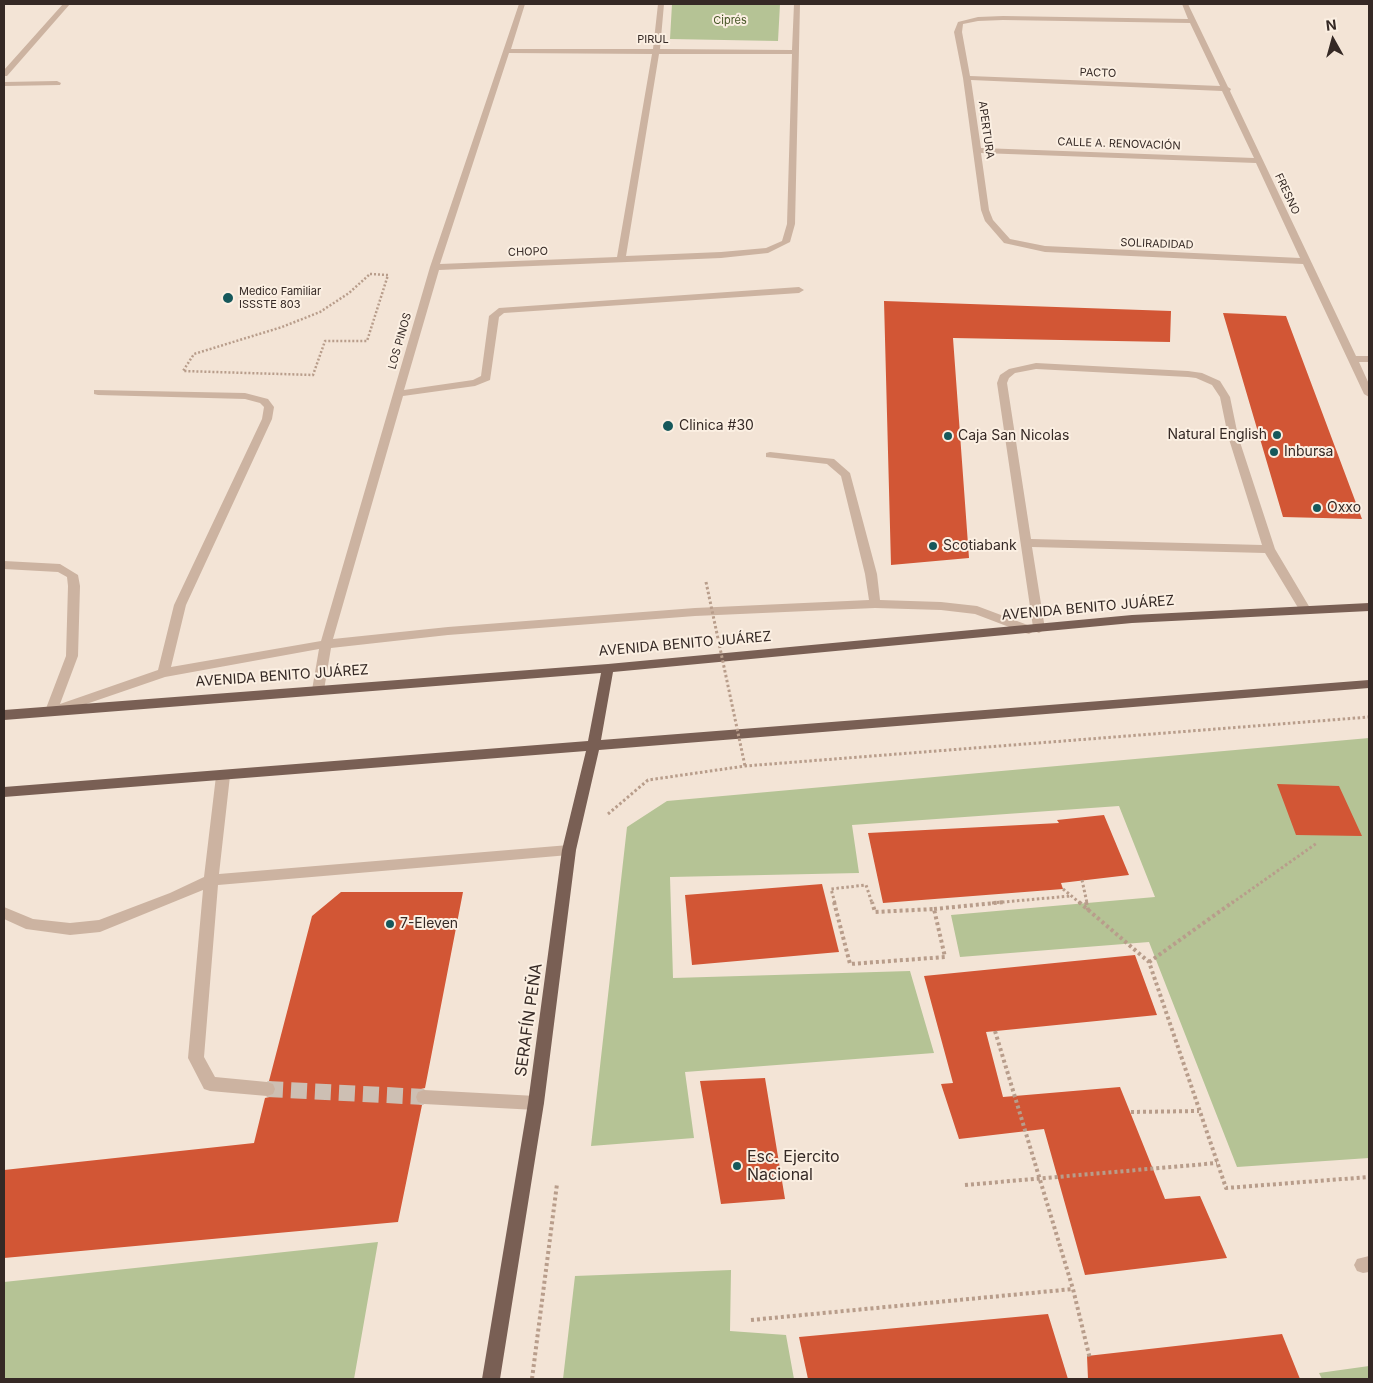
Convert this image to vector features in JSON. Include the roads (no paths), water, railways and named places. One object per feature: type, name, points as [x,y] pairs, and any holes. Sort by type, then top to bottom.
[{"type":"main road","name":"AVENIDA BENITO JUÁREZ","points":[[4,715],[608,668],[1132,619],[1304,608],[1369,606]]},
{"type":"main road","name":"SERAFÍN PEÑA","points":[[491,1379],[536,1103],[570,850],[594,744],[608,668]]},
{"type":"main road","points":[[4,792],[1369,684]]},
{"type":"street","points":[[4,74],[67,4]]},
{"type":"street","name":"LOS PINOS","points":[[318,690],[326,644],[435,267],[522,4]]},
{"type":"street","points":[[661,4],[656,51],[621,260],[749,253],[768,250],[786,242],[791,224],[797,4]]},
{"type":"street","name":"FRESNO","points":[[1185,4],[1227,89],[1369,394]]},
{"type":"street","name":"APERTURA","points":[[1007,241],[996,232],[985,210],[967,78],[958,32],[960,23],[968,20],[1004,18],[1193,21]]},
{"type":"street","name":"PIRUL","points":[[508,51],[797,52]]},
{"type":"street","name":"PACTO","points":[[967,78],[1227,89]]},
{"type":"street","points":[[4,84],[57,83]]},
{"type":"street","name":"CALLE A. RENOVACIÓN","points":[[977,150],[1259,161]]},
{"type":"street","name":"SOLIRADIDAD","points":[[1007,241],[1025,246],[1080,252],[1307,261]]},
{"type":"street","name":"CHOPO","points":[[435,267],[621,260]]},
{"type":"street","points":[[398,394],[475,383],[486,378],[494,316],[502,310],[799,290]]},
{"type":"street","points":[[1353,359],[1369,359]]},
{"type":"street","points":[[53,711],[164,672],[326,644],[566,621],[875,604],[941,606],[977,610],[1034,629],[1027,543],[1002,384],[1004,377],[1012,371],[1036,366],[1188,374],[1198,375],[1216,383],[1225,397],[1241,463],[1269,549],[1304,608]]},
{"type":"street","points":[[98,392],[245,396],[264,401],[269,407],[267,420],[180,606],[164,672]]},
{"type":"street","points":[[770,455],[830,461],[846,475],[868,565],[875,604]]},
{"type":"street","points":[[1027,543],[1269,549]]},
{"type":"street","points":[[4,565],[60,568],[72,575],[74,586],[72,656],[53,711]]},
{"type":"street","points":[[223,776],[196,1058],[210,1084],[267,1089]]},
{"type":"street","points":[[4,913],[31,925],[70,929],[100,926],[175,897],[212,880],[570,850]]},
{"type":"street","points":[[424,1097],[536,1103]]},
{"type":"tunnel","points":[[267,1089],[424,1097]]},
{"type":"place","name":"Medico Familiar ISSSTE 803","points":[[228,298]]},
{"type":"place","name":"Clinica #30","points":[[668,426]]},
{"type":"place","name":"Natural English","points":[[1277,435]]},
{"type":"place","name":"Caja San Nicolas","points":[[948,436]]},
{"type":"place","name":"Inbursa","points":[[1274,452]]},
{"type":"place","name":"Oxxo","points":[[1317,508]]},
{"type":"place","name":"Scotiabank","points":[[933,546]]},
{"type":"place","name":"7-Eleven","points":[[390,924]]},
{"type":"place","name":"Esc. Ejercito Nacional","points":[[737,1166]]},
{"type":"park label","name":"Ciprés","points":[[730,21]]}]
